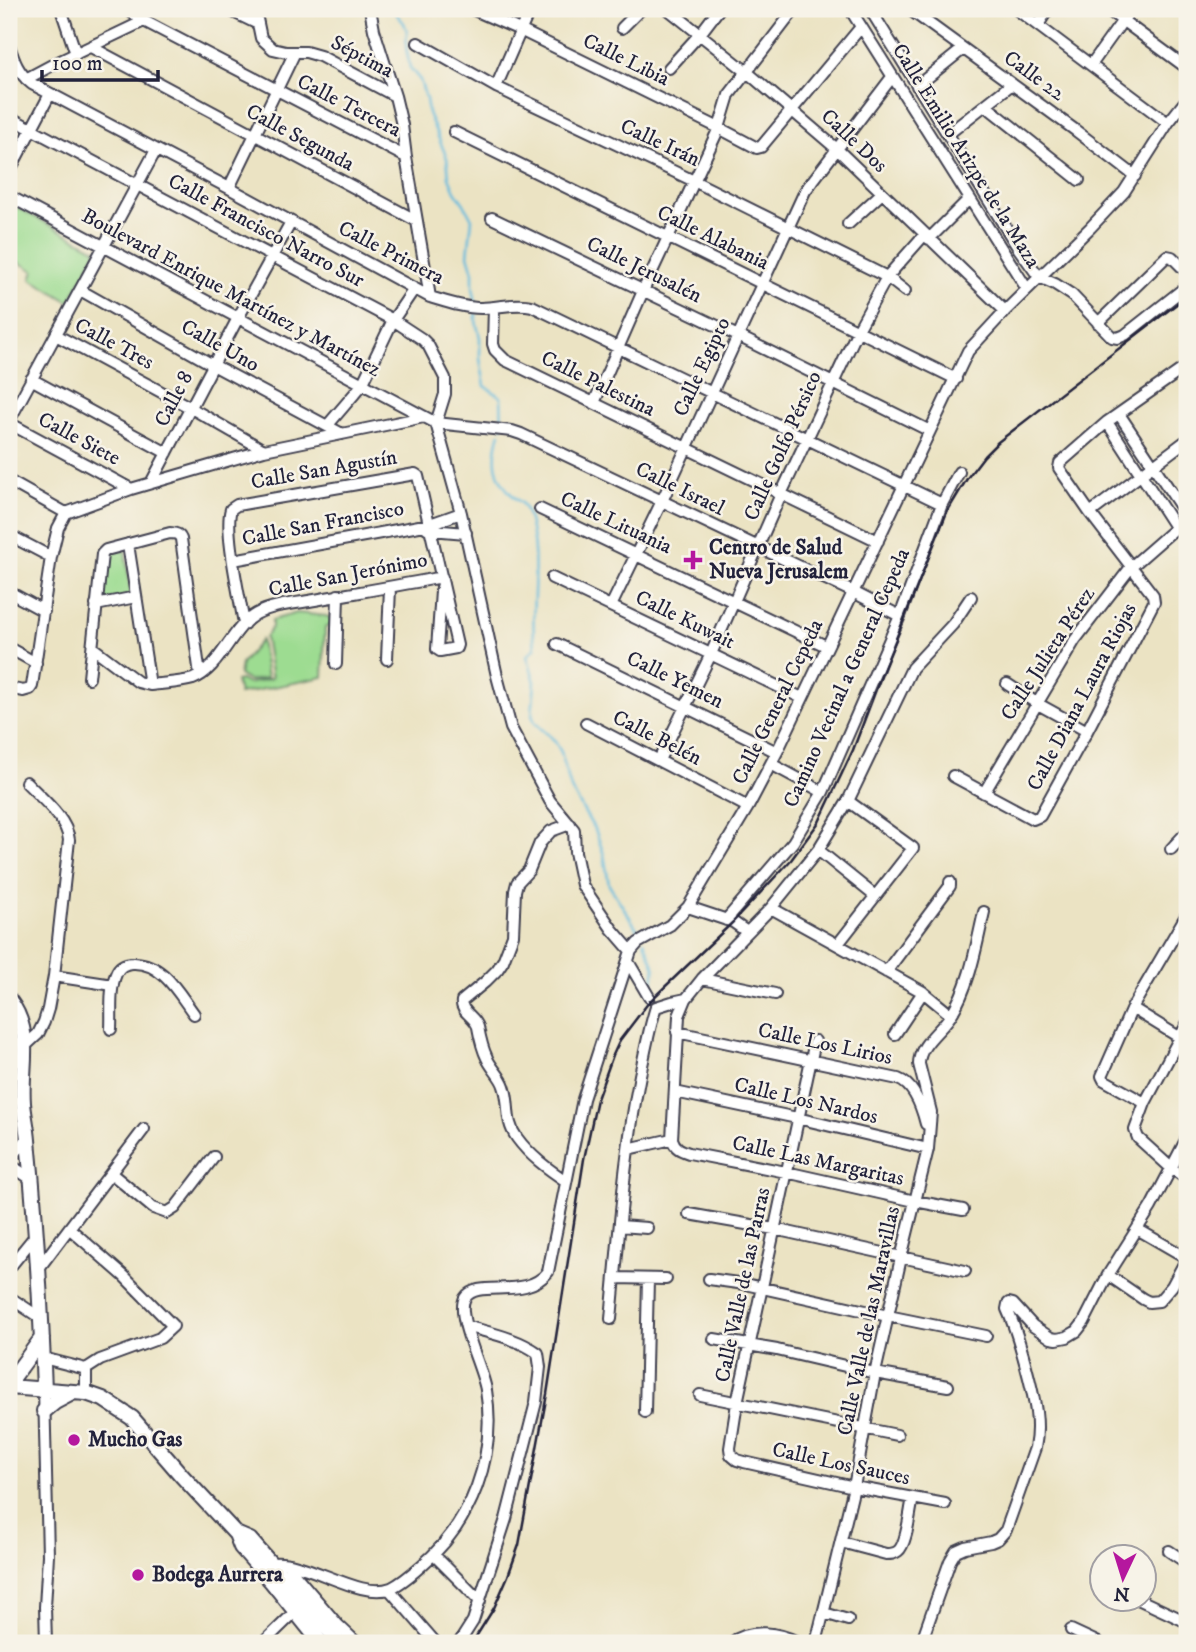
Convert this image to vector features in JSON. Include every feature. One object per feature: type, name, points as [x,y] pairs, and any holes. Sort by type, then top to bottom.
[{"type":"main road","points":[[9,1000],[19,1017],[25,1046],[23,1102],[39,1268],[44,1390]]},
{"type":"main road","points":[[42,1338],[9,1385],[77,1392],[103,1399],[132,1419],[236,1534],[241,1547],[288,1582],[332,1641]]},
{"type":"main road","points":[[43,1363],[77,1392]]},
{"type":"main road","points":[[44,1412],[55,1402],[77,1392]]},
{"type":"main road","points":[[267,1567],[291,1606]]},
{"type":"main road","points":[[288,1582],[291,1606]]},
{"type":"main road","points":[[291,1606],[299,1605],[332,1641]]},
{"type":"street","points":[[61,9],[76,54]]},
{"type":"street","name":"Calle Tercera","points":[[127,9],[406,157]]},
{"type":"street","points":[[227,9],[258,24]]},
{"type":"street","name":"Séptima","points":[[255,9],[261,38],[267,45],[279,51],[320,55],[395,96]]},
{"type":"street","points":[[370,9],[402,125],[430,297]]},
{"type":"street","name":"Calle Libia","points":[[472,9],[719,128],[753,148],[761,147],[792,110]]},
{"type":"street","points":[[496,87],[530,9]]},
{"type":"street","points":[[622,28],[641,9]]},
{"type":"street","name":"Calle Dos","points":[[668,9],[838,149],[1004,311]]},
{"type":"street","points":[[669,68],[719,9]]},
{"type":"street","name":"Calle Emilio Arizpe de la Maza","points":[[850,9],[1027,289]]},
{"type":"street","name":"Calle Emilio Arizpe de la Maza","points":[[870,9],[1039,277]]},
{"type":"street","name":"Calle 22","points":[[909,9],[1135,176]]},
{"type":"street","points":[[1016,9],[1168,123]]},
{"type":"street","points":[[1038,25],[1048,9]]},
{"type":"street","points":[[1107,9],[1187,68]]},
{"type":"street","points":[[1091,65],[1131,9]]},
{"type":"street","points":[[594,403],[719,128],[727,100],[789,11]]},
{"type":"street","points":[[9,45],[18,70],[26,79],[144,20]]},
{"type":"street","points":[[792,110],[862,27]]},
{"type":"street","name":"Calle Irán","points":[[418,43],[496,87],[695,181],[887,277],[905,291]]},
{"type":"street","name":"Calle Segunda","points":[[91,47],[417,221]]},
{"type":"street","points":[[917,86],[964,49]]},
{"type":"street","points":[[229,188],[295,52]]},
{"type":"street","points":[[838,149],[892,77]]},
{"type":"street","name":"Calle Primera","points":[[26,79],[430,297],[464,307],[488,308],[517,304],[532,306],[942,504]]},
{"type":"street","points":[[948,134],[1012,84]]},
{"type":"street","points":[[9,172],[50,94]]},
{"type":"street","points":[[1004,311],[1124,192],[1168,123],[1187,99]]},
{"type":"street","points":[[985,105],[1079,180]]},
{"type":"street","name":"Calle Francisco Narro Sur","points":[[9,117],[393,320],[422,339],[428,345],[445,378],[445,394],[436,423]]},
{"type":"street","name":"Calle Alabania","points":[[454,132],[956,379]]},
{"type":"street","name":"Calle Egipto","points":[[611,606],[805,191],[838,149]]},
{"type":"street","points":[[9,422],[156,150]]},
{"type":"street","points":[[848,224],[881,193]]},
{"type":"street","name":"Boulevard Enrique Martínez y Martínez","points":[[9,196],[436,423]]},
{"type":"street","name":"Calle Golfo Pérsico","points":[[659,760],[711,654],[832,383],[887,277],[927,236],[969,199]]},
{"type":"street","name":"Calle Jerusalén","points":[[492,218],[930,431]]},
{"type":"street","name":"Calle 8","points":[[151,483],[291,222]]},
{"type":"street","points":[[1098,323],[1167,256],[1172,257],[1187,272]]},
{"type":"street","points":[[1039,277],[1072,295],[1112,337],[1118,338],[1187,286]]},
{"type":"street","points":[[327,426],[362,385],[393,320],[414,289]]},
{"type":"street","name":"Calle Uno","points":[[80,290],[342,434]]},
{"type":"street","name":"Calle Palestina","points":[[488,308],[493,344],[505,360],[878,541]]},
{"type":"street","name":"Calle General Cepeda","points":[[635,947],[670,925],[688,907],[748,807],[968,351],[1004,311]]},
{"type":"street","name":"Calle Tres","points":[[56,335],[264,450]]},
{"type":"street","points":[[1131,567],[1059,468],[1060,463],[1107,422],[1187,366]]},
{"type":"street","points":[[31,379],[167,453]]},
{"type":"street","points":[[1119,414],[1187,517]]},
{"type":"street","points":[[9,688],[23,691],[32,686],[51,557],[58,528],[66,513],[131,489],[264,450],[424,418]]},
{"type":"street","name":"Calle Siete","points":[[9,422],[131,489]]},
{"type":"street","points":[[1107,422],[1175,527]]},
{"type":"street","points":[[267,1567],[286,1564],[360,1588],[389,1589],[434,1555],[474,1497],[486,1454],[489,1417],[486,1388],[466,1326],[463,1304],[471,1292],[532,1285],[544,1276],[550,1266],[583,1099],[619,987],[635,947],[612,929],[582,885],[575,852],[575,833],[550,801],[511,728],[466,533],[436,423]]},
{"type":"street","name":"Calle Israel","points":[[436,423],[522,434],[900,616]]},
{"type":"street","points":[[1090,513],[1187,440]]},
{"type":"street","name":"Camino Vecinal a General Cepeda","points":[[726,920],[793,842],[823,792],[900,616],[942,504],[959,472]]},
{"type":"street","name":"Calle San Agustín","points":[[233,560],[229,521],[231,509],[237,505],[411,474],[418,476],[427,526]]},
{"type":"street","points":[[9,481],[66,513]]},
{"type":"street","name":"Calle Lituania","points":[[540,509],[826,646]]},
{"type":"street","name":"Calle San Francisco","points":[[233,560],[427,526],[461,513]]},
{"type":"street","name":"Calle Julieta Pérez","points":[[984,793],[1075,640],[1131,567],[1187,517]]},
{"type":"street","points":[[427,526],[442,581],[457,645],[456,648],[440,651],[442,581]]},
{"type":"street","name":"Calle San Francisco","points":[[427,526],[466,533]]},
{"type":"street","points":[[89,678],[104,552],[170,533],[179,535],[200,675],[192,679],[150,685],[138,681],[93,648]]},
{"type":"street","points":[[9,536],[51,557]]},
{"type":"street","points":[[128,544],[150,685]]},
{"type":"street","points":[[233,560],[244,624]]},
{"type":"street","name":"Calle Diana Laura Riojas","points":[[984,793],[1033,819],[1040,816],[1154,602],[1153,595],[1131,567]]},
{"type":"street","name":"Calle Kuwait","points":[[552,578],[802,698]]},
{"type":"street","name":"Calle San Jerónimo","points":[[200,675],[208,670],[244,624],[255,614],[269,608],[338,595],[442,581]]},
{"type":"street","points":[[387,659],[390,588]]},
{"type":"street","points":[[9,592],[44,611]]},
{"type":"street","points":[[336,664],[338,595]]},
{"type":"street","points":[[96,605],[136,597]]},
{"type":"street","points":[[628,1149],[672,1139],[677,1032],[686,999],[771,908],[818,850],[848,801],[912,668],[953,624],[971,597]]},
{"type":"street","name":"Calle Yemen","points":[[557,644],[777,751]]},
{"type":"street","points":[[9,648],[36,663]]},
{"type":"street","points":[[1007,684],[1087,731]]},
{"type":"street","name":"Calle Belén","points":[[586,723],[748,807]]},
{"type":"street","points":[[771,764],[823,792]]},
{"type":"street","points":[[953,776],[984,793]]},
{"type":"street","points":[[25,1046],[37,1034],[48,1009],[69,840],[69,831],[64,822],[26,782]]},
{"type":"street","points":[[838,944],[913,848],[848,801]]},
{"type":"street","points":[[566,1181],[527,1151],[510,1128],[503,1082],[487,1059],[475,1020],[460,1004],[497,970],[503,961],[513,935],[517,883],[529,870],[540,843],[551,831],[570,824]]},
{"type":"street","points":[[1171,849],[1187,832]]},
{"type":"street","points":[[818,850],[875,896]]},
{"type":"street","points":[[886,972],[950,886],[950,882]]},
{"type":"street","points":[[688,907],[733,922],[747,932]]},
{"type":"street","points":[[771,908],[923,992],[951,1015]]},
{"type":"street","name":"Calle Valle de las Maravillas","points":[[816,1643],[841,1542],[901,1258],[928,1149],[931,1112],[919,1057],[951,1015],[968,978],[984,912]]},
{"type":"street","points":[[1145,1103],[1104,1080],[1102,1076],[1132,1008],[1187,915]]},
{"type":"street","points":[[111,1029],[115,976],[123,965],[131,963],[150,966],[159,971],[194,1014]]},
{"type":"street","points":[[611,1319],[622,1186],[653,1002],[629,963]]},
{"type":"street","points":[[54,976],[113,985]]},
{"type":"street","points":[[702,979],[775,994]]},
{"type":"street","points":[[895,1034],[923,992]]},
{"type":"street","points":[[653,1002],[686,999]]},
{"type":"street","points":[[1132,1008],[1183,1039]]},
{"type":"street","points":[[1187,1024],[1183,1039],[1145,1103],[1135,1130],[1136,1135],[1187,1179]]},
{"type":"street","name":"Calle Los Lirios","points":[[677,1032],[904,1081],[919,1103],[930,1136]]},
{"type":"street","name":"Calle Valle de las Parras","points":[[731,1455],[737,1403],[814,1041]]},
{"type":"street","name":"Calle Los Nardos","points":[[675,1092],[928,1149]]},
{"type":"street","points":[[39,1268],[144,1129]]},
{"type":"street","points":[[28,1138],[9,1162],[31,1179]]},
{"type":"street","points":[[921,1643],[947,1568],[956,1551],[991,1542],[1006,1530],[1035,1448],[1038,1423],[1033,1395],[1007,1304],[1013,1304],[1033,1325],[1051,1338],[1067,1337],[1077,1331],[1187,1138]]},
{"type":"street","name":"Calle Las Margaritas","points":[[672,1139],[674,1146],[688,1153],[963,1210]]},
{"type":"street","points":[[112,1174],[153,1208],[167,1213],[175,1208],[214,1157]]},
{"type":"street","points":[[689,1214],[774,1229],[965,1271]]},
{"type":"street","points":[[620,1226],[647,1228]]},
{"type":"street","points":[[69,1228],[124,1276],[173,1326],[160,1338],[100,1360],[86,1369],[77,1392]]},
{"type":"street","points":[[1108,1275],[1149,1302],[1159,1301],[1165,1296],[1187,1258],[1137,1229]]},
{"type":"street","points":[[9,1268],[35,1236]]},
{"type":"street","points":[[615,1278],[666,1279]]},
{"type":"street","points":[[645,1412],[648,1279]]},
{"type":"street","points":[[709,1279],[986,1336]]},
{"type":"street","points":[[9,1297],[42,1319]]},
{"type":"street","points":[[459,1643],[473,1621],[503,1530],[536,1402],[540,1359],[538,1353],[516,1341],[466,1326]]},
{"type":"street","points":[[714,1339],[947,1386]]},
{"type":"street","points":[[43,1363],[86,1369]]},
{"type":"street","points":[[44,1390],[48,1555],[46,1643]]},
{"type":"street","points":[[700,1395],[897,1435]]},
{"type":"street","name":"Calle Los Sauces","points":[[731,1455],[744,1462],[853,1487],[945,1504]]},
{"type":"street","points":[[841,1542],[887,1554],[900,1550],[913,1499]]},
{"type":"street","points":[[1169,1551],[1187,1563]]},
{"type":"street","points":[[434,1555],[480,1601]]},
{"type":"street","points":[[286,1564],[356,1643]]},
{"type":"street","points":[[389,1589],[436,1643]]},
{"type":"street","points":[[263,1643],[291,1606]]},
{"type":"street","points":[[1158,1608],[1187,1622]]},
{"type":"street","points":[[824,1613],[848,1620]]},
{"type":"street","points":[[1071,1630],[1099,1643]]},
{"type":"street","points":[[731,1643],[746,1635],[758,1633],[783,1636],[800,1643]]},
{"type":"green space","points":[[9,203],[97,250],[70,302],[31,279],[34,271],[9,257]]},
{"type":"green space","points":[[125,550],[131,595],[101,602],[105,554]]},
{"type":"green space","points":[[297,613],[331,618],[331,626],[325,627],[323,677],[239,694],[236,681],[241,680],[248,684],[272,678],[265,637],[272,627],[272,620]]},
{"type":"green space","points":[[261,640],[267,678],[249,681],[239,675],[241,664]]},
{"type":"waterway","points":[[394,9],[407,31],[406,48],[410,68],[420,80],[428,113],[447,158],[449,177],[472,219],[468,255],[473,272],[476,304]]},
{"type":"waterway","points":[[476,310],[485,386],[501,397],[502,427]]},
{"type":"waterway","points":[[500,433],[496,468],[507,490],[524,507],[533,540],[535,648],[527,656],[535,682],[532,714],[535,723],[554,740],[561,752],[571,789],[596,832],[604,855],[609,885],[641,935]]},
{"type":"waterway","points":[[644,941],[655,967],[653,982]]},
{"type":"railway","points":[[472,1643],[494,1608],[519,1545],[547,1394],[584,1159],[597,1099],[620,1040],[649,1002],[733,922],[791,860],[819,822],[853,750],[947,512],[984,456],[998,442],[1187,296]]},
{"type":"place","name":"Centro de Salud Nueva Jerusalem","points":[[693,560]]},
{"type":"place","name":"Mucho Gas","points":[[74,1440]]},
{"type":"place","name":"Bodega Aurrera","points":[[138,1575]]}]
